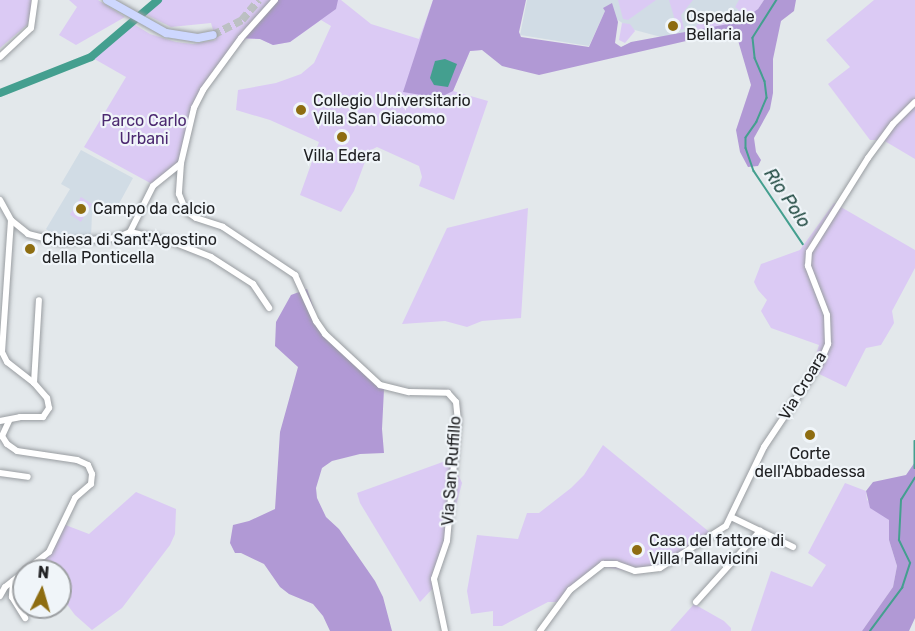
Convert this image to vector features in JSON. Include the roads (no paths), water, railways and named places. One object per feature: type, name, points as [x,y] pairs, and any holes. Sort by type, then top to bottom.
[{"type":"main road","points":[[108,0],[166,33],[198,38],[213,35]]},
{"type":"street","points":[[0,57],[31,28],[36,0]]},
{"type":"street","name":"Via San Ruffillo","points":[[275,0],[241,38],[203,90],[194,108],[181,163],[179,194],[186,211],[196,218],[223,227],[295,274],[316,321],[325,334],[380,385],[410,392],[448,393],[456,402],[458,420],[447,541],[434,579],[445,631]]},
{"type":"street","name":"Via Croara","points":[[540,631],[570,590],[588,573],[603,564],[616,564],[635,572],[660,568],[713,536],[726,525],[764,447],[820,363],[828,344],[827,315],[808,266],[809,252],[868,159],[893,124],[915,102]]},
{"type":"street","points":[[130,232],[153,186],[181,163]]},
{"type":"street","points":[[0,200],[3,213],[28,234],[61,242],[116,238],[130,232],[173,242],[211,257],[253,284],[269,308]]},
{"type":"street","points":[[0,421],[10,421],[20,417],[43,417],[49,408],[47,398],[34,383],[7,362],[1,346],[11,220]]},
{"type":"street","points":[[8,241],[16,226]]},
{"type":"street","points":[[34,383],[39,300]]},
{"type":"street","points":[[10,421],[2,436],[12,448],[17,451],[77,460],[88,465],[92,474],[91,484],[75,498],[49,552],[41,559]]},
{"type":"street","points":[[0,472],[28,477]]},
{"type":"street","points":[[731,517],[793,547]]},
{"type":"street","points":[[696,602],[760,531]]},
{"type":"street","points":[[0,596],[2,587],[12,581]]},
{"type":"waterway","points":[[0,93],[91,57],[158,0]]},
{"type":"waterway","name":"Rio Polo","points":[[777,0],[753,38],[755,58],[765,81],[767,98],[757,122],[746,138],[746,148],[754,171],[803,244]]},
{"type":"waterway","points":[[915,441],[915,468]]},
{"type":"waterway","points":[[870,631],[902,588],[910,563],[899,540],[901,500],[915,478]]},
{"type":"tunnel","points":[[213,35],[242,20],[259,0]]},
{"type":"place","name":"Ospedale Bellaria","points":[[673,26]]},
{"type":"place","name":"Collegio Universitario Villa San Giacomo","points":[[301,110]]},
{"type":"place","name":"Villa Edera","points":[[342,137]]},
{"type":"place","name":"Campo da calcio","points":[[81,209]]},
{"type":"place","name":"Chiesa di Sant'Agostino della Ponticella","points":[[30,249]]},
{"type":"place","name":"Corte dell'Abbadessa","points":[[810,435]]},
{"type":"place","name":"Casa del fattore di Villa Pallavicini","points":[[637,550]]},
{"type":"park label","name":"Parco Carlo Urbani","points":[[144,130]]}]
